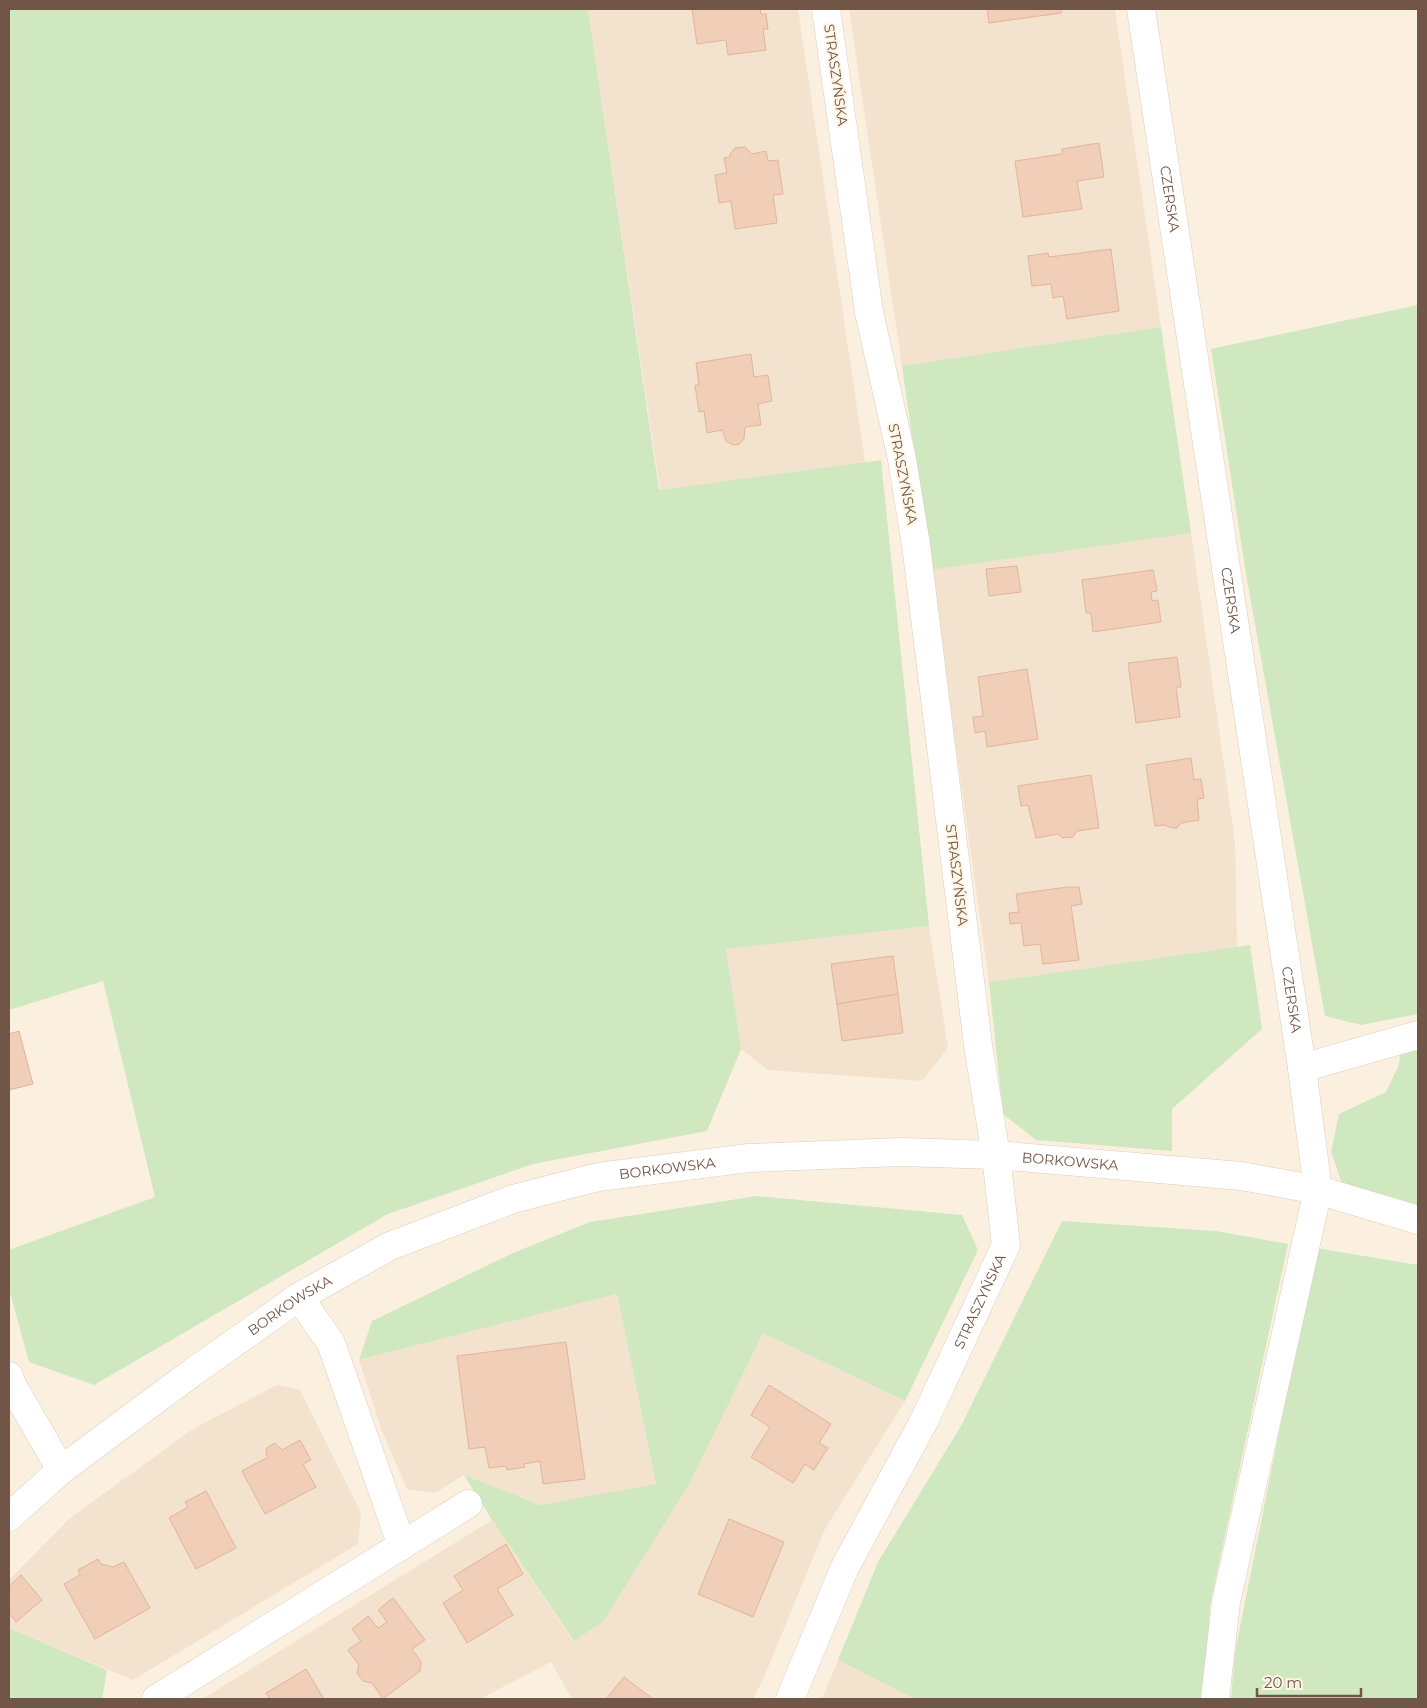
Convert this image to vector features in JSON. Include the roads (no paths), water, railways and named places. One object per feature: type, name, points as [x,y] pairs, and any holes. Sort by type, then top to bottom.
[{"type":"street","name":"STRASZYŃSKA","points":[[790,1699],[845,1567],[924,1421],[1006,1245],[996,1155],[978,1045],[916,546],[902,459],[869,312],[826,9]]},
{"type":"street","name":"CZERSKA","points":[[1141,9],[1302,1068],[1318,1190]]},
{"type":"street","points":[[1302,1068],[1418,1035]]},
{"type":"street","name":"BORKOWSKA","points":[[9,1518],[61,1470],[193,1372],[299,1297],[390,1246],[513,1199],[598,1177],[748,1158],[901,1152],[996,1155],[1241,1176],[1318,1190],[1418,1220]]},
{"type":"street","points":[[1215,1699],[1226,1602],[1318,1190]]},
{"type":"street","points":[[299,1297],[331,1343],[402,1546]]},
{"type":"street","points":[[9,1376],[11,1383],[61,1470]]},
{"type":"street","points":[[156,1699],[468,1504]]}]
